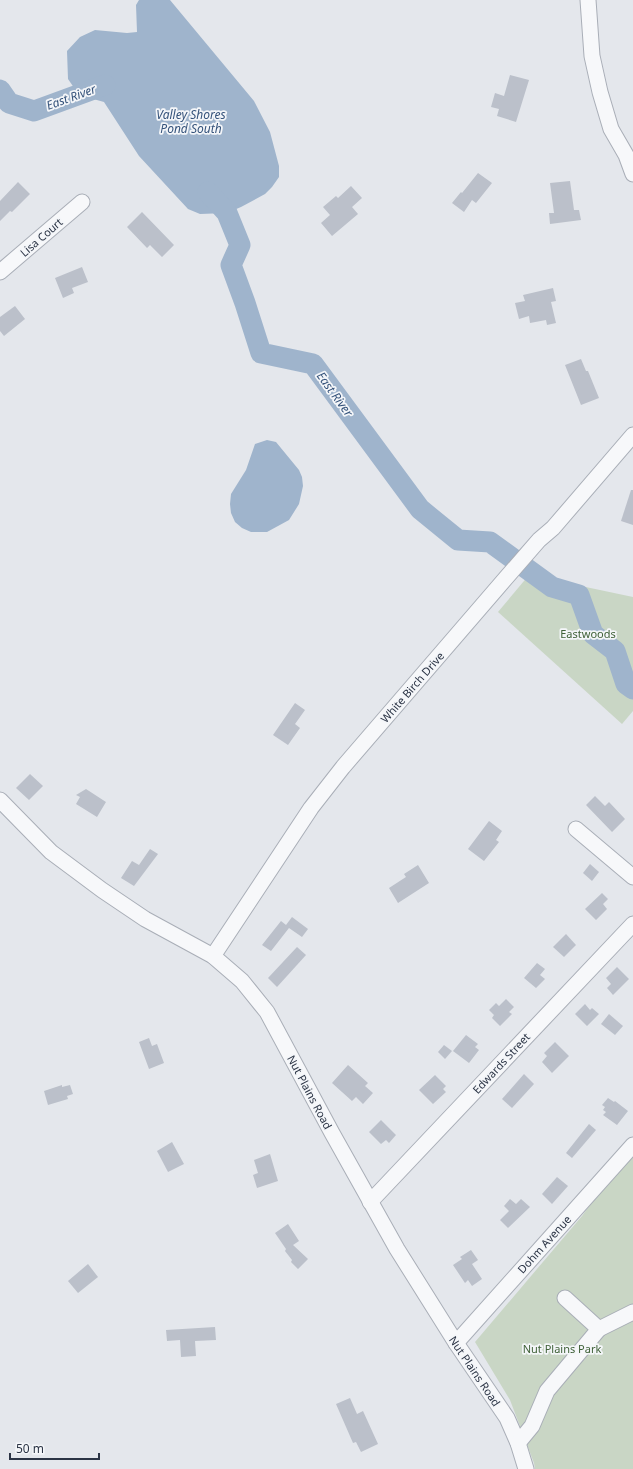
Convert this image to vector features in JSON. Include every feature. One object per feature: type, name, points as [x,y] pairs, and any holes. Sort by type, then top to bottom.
[{"type":"street","points":[[588,0],[592,56],[600,92],[611,129],[630,152],[633,174]]},
{"type":"street","name":"Lisa Court","points":[[0,272],[82,202]]},
{"type":"street","name":"White Birch Drive","points":[[213,956],[315,803],[344,767],[505,579],[539,540],[553,528],[633,435]]},
{"type":"street","name":"Nut Plains Road","points":[[0,800],[51,852],[102,890],[145,919],[213,956],[242,981],[267,1012],[370,1202],[456,1343],[507,1418],[518,1443],[526,1469]]},
{"type":"street","points":[[576,829],[633,877]]},
{"type":"street","name":"Edwards Street","points":[[370,1202],[633,924]]},
{"type":"street","name":"Dohm Avenue","points":[[456,1343],[633,1145]]},
{"type":"street","points":[[565,1298],[599,1329]]},
{"type":"street","points":[[518,1443],[532,1426],[548,1391],[599,1329],[633,1312]]},
{"type":"green space","name":"Eastwoods","points":[[529,575],[633,597],[633,711],[622,724],[498,612]]},
{"type":"green space","name":"Nut Plains Park","points":[[633,1152],[633,1469],[535,1469],[510,1400],[475,1342],[582,1216],[620,1163]]},
{"type":"water","name":"Valley Shores Pond South","points":[[139,0],[170,0],[254,101],[270,132],[279,166],[279,177],[265,194],[227,213],[200,214],[188,209],[139,156],[104,102],[79,95],[68,79],[67,51],[80,37],[95,30],[127,33],[137,32],[136,5]]},
{"type":"water","points":[[267,440],[276,442],[299,470],[302,477],[303,486],[299,504],[289,520],[267,532],[251,532],[242,528],[235,522],[231,513],[231,494],[246,470],[255,444]]},
{"type":"building","points":[[510,75],[529,80],[516,122],[497,116],[499,109],[491,107],[495,93],[504,96]]},
{"type":"building","points":[[478,173],[492,183],[476,203],[472,200],[464,212],[452,203]]},
{"type":"building","points":[[570,181],[574,210],[579,210],[581,220],[550,224],[549,213],[554,213],[550,183]]},
{"type":"building","points":[[18,182],[30,194],[12,212],[10,211],[0,221],[0,201]]},
{"type":"building","points":[[351,186],[362,198],[352,207],[358,214],[332,236],[321,223],[330,215],[323,207],[336,196],[338,198]]},
{"type":"building","points":[[142,212],[174,245],[162,257],[150,245],[147,248],[127,227]]},
{"type":"building","points":[[82,267],[88,282],[72,288],[74,293],[63,298],[55,278]]},
{"type":"building","points":[[553,288],[556,301],[551,302],[556,323],[547,325],[546,320],[530,323],[529,316],[519,319],[515,303],[525,301],[523,295]]},
{"type":"building","points":[[15,306],[25,319],[4,336],[0,331],[0,317]]},
{"type":"building","points":[[581,359],[586,371],[588,371],[599,398],[581,405],[565,365]]},
{"type":"building","points":[[631,490],[633,490],[633,525],[621,521]]},
{"type":"building","points":[[295,703],[305,710],[295,724],[300,728],[288,745],[273,735]]},
{"type":"building","points":[[30,774],[43,786],[29,800],[16,788]]},
{"type":"building","points":[[86,789],[106,802],[97,817],[76,804],[80,797],[76,795]]},
{"type":"building","points":[[595,796],[605,806],[609,802],[625,819],[612,832],[586,805]]},
{"type":"building","points":[[489,821],[502,831],[496,840],[499,842],[484,861],[468,849]]},
{"type":"building","points":[[150,849],[158,854],[134,886],[121,878],[132,861],[139,865]]},
{"type":"building","points":[[590,864],[599,872],[592,881],[583,873]]},
{"type":"building","points":[[418,865],[429,883],[398,903],[389,888],[406,877],[404,874]]},
{"type":"building","points":[[602,893],[608,899],[603,904],[607,909],[596,920],[585,909]]},
{"type":"building","points":[[292,917],[308,929],[302,937],[289,928],[271,951],[262,945],[281,921],[286,925]]},
{"type":"building","points":[[566,934],[576,945],[564,957],[553,947]]},
{"type":"building","points":[[297,947],[306,955],[277,987],[268,978]]},
{"type":"building","points":[[537,963],[545,969],[540,975],[545,979],[536,988],[524,978]]},
{"type":"building","points":[[617,967],[629,979],[613,995],[607,988],[611,984],[606,978]]},
{"type":"building","points":[[506,999],[514,1007],[509,1012],[512,1014],[500,1026],[492,1018],[494,1015],[489,1010],[496,1003],[499,1006]]},
{"type":"building","points":[[585,1004],[590,1010],[592,1008],[599,1014],[587,1026],[575,1014]]},
{"type":"building","points":[[609,1014],[623,1026],[615,1035],[601,1024]]},
{"type":"building","points":[[466,1035],[478,1044],[475,1047],[479,1050],[469,1063],[453,1051]]},
{"type":"building","points":[[149,1038],[152,1046],[157,1044],[164,1063],[149,1069],[139,1042]]},
{"type":"building","points":[[555,1042],[569,1056],[552,1073],[542,1062],[547,1056],[544,1053]]},
{"type":"building","points":[[444,1045],[452,1051],[445,1059],[438,1052]]},
{"type":"building","points":[[348,1065],[368,1083],[365,1086],[373,1093],[363,1104],[356,1097],[352,1101],[332,1083]]},
{"type":"building","points":[[524,1074],[534,1084],[512,1108],[502,1099]]},
{"type":"building","points":[[435,1075],[446,1086],[443,1089],[446,1092],[433,1104],[419,1090]]},
{"type":"building","points":[[62,1085],[62,1087],[70,1085],[73,1094],[67,1096],[68,1099],[48,1105],[44,1091]]},
{"type":"building","points":[[608,1098],[614,1102],[615,1101],[628,1111],[617,1125],[603,1115],[606,1112],[603,1110],[605,1107],[602,1105]]},
{"type":"building","points":[[381,1120],[396,1135],[389,1143],[386,1140],[381,1144],[369,1132]]},
{"type":"building","points":[[589,1124],[596,1130],[572,1158],[566,1153]]},
{"type":"building","points":[[172,1142],[184,1164],[168,1172],[157,1151]]},
{"type":"building","points":[[270,1154],[278,1181],[257,1188],[253,1175],[258,1173],[254,1160]]},
{"type":"building","points":[[557,1177],[568,1186],[552,1204],[542,1194]]},
{"type":"building","points":[[510,1199],[516,1204],[521,1199],[530,1207],[508,1228],[500,1220],[509,1211],[504,1206]]},
{"type":"building","points":[[288,1224],[299,1241],[293,1245],[308,1259],[298,1269],[291,1262],[292,1260],[285,1251],[286,1249],[275,1233]]},
{"type":"building","points":[[471,1250],[478,1260],[472,1264],[482,1279],[472,1286],[468,1280],[465,1283],[453,1265],[462,1259],[460,1257]]},
{"type":"building","points":[[88,1264],[98,1277],[78,1293],[68,1281]]},
{"type":"building","points":[[215,1327],[216,1340],[195,1341],[196,1356],[181,1357],[180,1340],[167,1341],[166,1330]]},
{"type":"building","points":[[350,1398],[357,1414],[363,1411],[378,1444],[361,1452],[356,1442],[353,1443],[336,1404]]},
{"type":"waterway","name":"East River","points":[[0,90],[9,103],[34,111],[105,85]]},
{"type":"waterway","name":"East River","points":[[208,192],[227,213],[240,245],[231,265],[261,353],[313,364],[420,509],[458,540],[490,542],[552,587],[579,595],[593,634],[615,651],[626,684],[633,689]]}]
